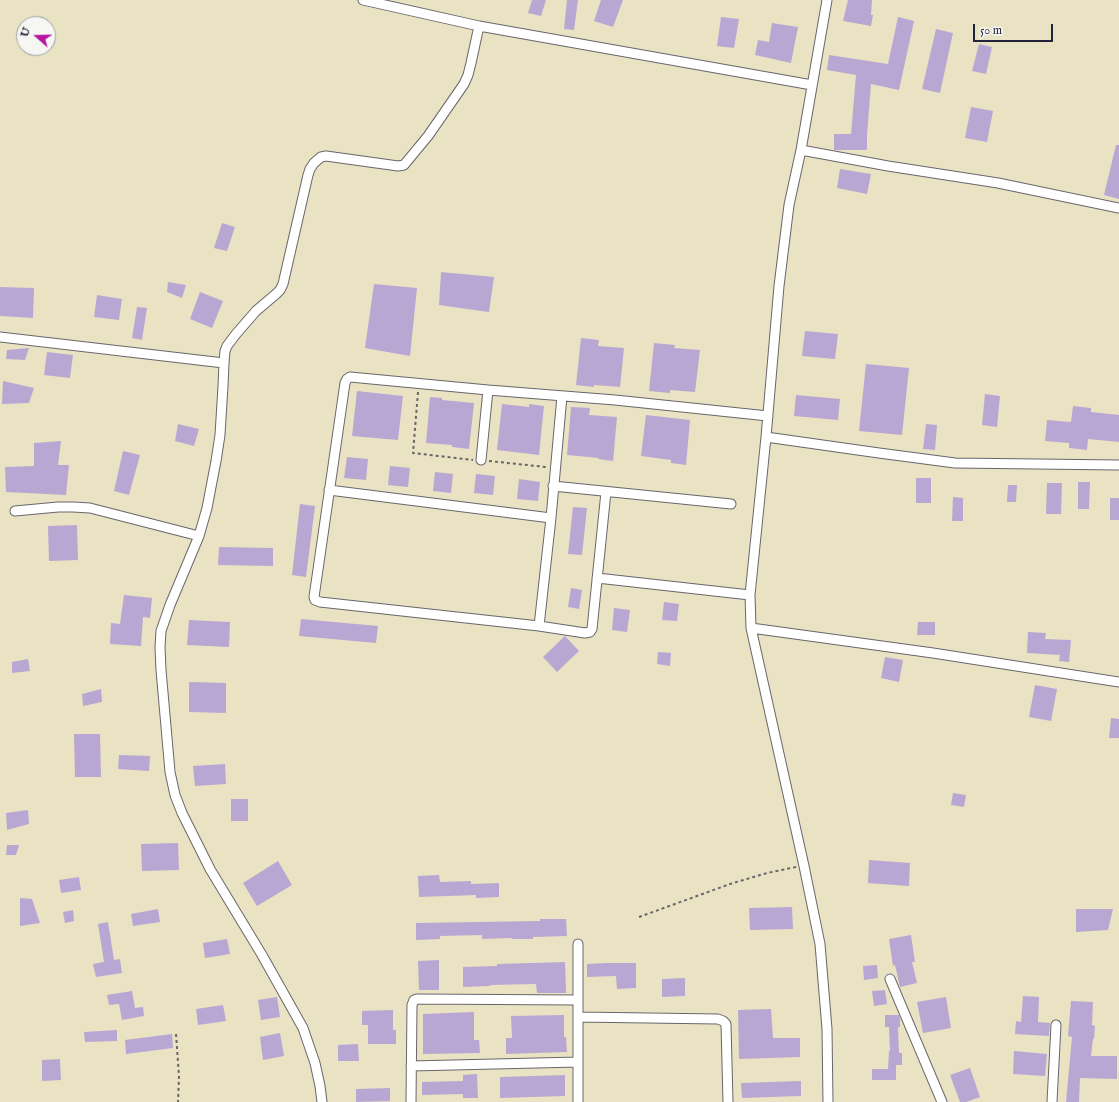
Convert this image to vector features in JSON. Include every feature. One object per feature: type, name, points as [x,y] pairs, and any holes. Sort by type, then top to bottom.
[{"type":"street","points":[[363,0],[479,26],[812,85]]},
{"type":"street","points":[[828,0],[801,150],[789,205],[778,286],[768,416],[750,596],[751,628],[820,944],[827,1029],[828,1102]]},
{"type":"street","points":[[322,1102],[315,1063],[303,1028],[262,955],[210,869],[182,812],[173,787],[170,772],[161,670],[161,631],[170,605],[199,536],[207,508],[220,435],[226,351],[236,334],[256,311],[280,290],[283,284],[310,169],[321,157],[326,156],[398,166],[404,165],[428,136],[464,84],[468,75],[479,26]]},
{"type":"street","points":[[801,150],[888,166],[998,183],[1119,208]]},
{"type":"street","points":[[0,336],[224,364]]},
{"type":"street","points":[[606,492],[592,629],[590,632],[585,633],[539,626],[315,600],[314,594],[345,383],[347,379],[352,376],[488,390],[615,400],[768,416]]},
{"type":"street","points":[[481,460],[488,390]]},
{"type":"street","points":[[539,626],[562,396]]},
{"type":"street","points":[[766,437],[879,454],[955,463],[1119,465]]},
{"type":"street","points":[[553,486],[731,504]]},
{"type":"street","points":[[329,490],[550,518]]},
{"type":"street","points":[[15,511],[58,507],[90,508],[199,536]]},
{"type":"street","points":[[597,578],[750,596]]},
{"type":"street","points":[[751,628],[933,652],[1119,682]]},
{"type":"street","points":[[578,944],[578,1102]]},
{"type":"street","points":[[890,979],[942,1102]]},
{"type":"street","points":[[411,1102],[412,1005],[414,1000],[578,1000]]},
{"type":"street","points":[[578,1016],[718,1019],[724,1021],[726,1024],[728,1102]]},
{"type":"street","points":[[1052,1102],[1056,1026]]},
{"type":"street","points":[[411,1066],[578,1062]]},
{"type":"path","points":[[419,383],[413,453],[554,468]]},
{"type":"path","points":[[639,917],[767,872],[804,866]]},
{"type":"path","points":[[176,1034],[179,1076],[178,1102]]},
{"type":"building","points":[[532,0],[546,0],[541,16],[528,13]]},
{"type":"building","points":[[567,0],[578,0],[574,30],[564,29]]},
{"type":"building","points":[[601,0],[623,0],[613,27],[594,21]]},
{"type":"building","points":[[848,0],[872,0],[871,15],[873,15],[871,26],[843,21]]},
{"type":"building","points":[[721,17],[739,19],[734,48],[717,46]]},
{"type":"building","points":[[898,17],[914,21],[899,90],[871,84],[867,150],[834,150],[834,134],[851,134],[856,75],[827,70],[829,55],[888,64]]},
{"type":"building","points":[[772,23],[798,27],[791,63],[755,55],[758,40],[769,42]]},
{"type":"building","points":[[936,29],[953,33],[940,93],[922,89]]},
{"type":"building","points":[[979,44],[992,47],[986,74],[972,71]]},
{"type":"building","points":[[971,107],[993,111],[987,142],[965,138]]},
{"type":"building","points":[[1116,145],[1119,145],[1119,199],[1104,195]]},
{"type":"building","points":[[840,169],[871,174],[867,194],[837,188]]},
{"type":"building","points":[[222,223],[235,227],[227,251],[214,248]]},
{"type":"building","points":[[441,272],[494,277],[489,312],[439,305]]},
{"type":"building","points":[[168,282],[186,285],[182,298],[167,292]]},
{"type":"building","points":[[374,284],[417,288],[410,356],[365,348]]},
{"type":"building","points":[[0,287],[34,288],[33,318],[0,316]]},
{"type":"building","points":[[200,292],[223,301],[212,328],[190,319]]},
{"type":"building","points":[[97,295],[122,299],[119,320],[94,317]]},
{"type":"building","points":[[137,307],[147,308],[142,340],[132,338]]},
{"type":"building","points":[[805,331],[838,334],[835,359],[802,356]]},
{"type":"building","points":[[581,338],[599,340],[598,346],[624,348],[620,387],[576,385]]},
{"type":"building","points":[[654,343],[675,345],[674,348],[700,350],[695,392],[670,390],[670,393],[649,391]]},
{"type":"building","points":[[29,348],[25,360],[6,359],[7,350]]},
{"type":"building","points":[[47,352],[73,355],[70,378],[44,375]]},
{"type":"building","points":[[866,364],[909,368],[902,435],[859,431]]},
{"type":"building","points":[[3,381],[34,388],[29,403],[2,404]]},
{"type":"building","points":[[357,391],[403,396],[398,440],[352,436]]},
{"type":"building","points":[[985,394],[1000,396],[997,427],[982,425]]},
{"type":"building","points":[[796,395],[840,399],[838,420],[794,416]]},
{"type":"building","points":[[430,397],[442,398],[442,400],[474,403],[469,449],[452,447],[452,445],[426,443]]},
{"type":"building","points":[[502,404],[529,407],[529,404],[544,406],[539,455],[497,450]]},
{"type":"building","points":[[1073,406],[1091,408],[1091,412],[1119,415],[1119,442],[1088,439],[1087,450],[1069,448],[1069,443],[1045,441],[1047,420],[1071,422]]},
{"type":"building","points":[[571,407],[590,408],[589,415],[617,417],[613,461],[567,455]]},
{"type":"building","points":[[646,415],[690,420],[686,465],[671,463],[671,460],[641,456]]},
{"type":"building","points":[[178,424],[199,429],[194,446],[175,441]]},
{"type":"building","points":[[926,424],[937,425],[935,450],[923,449]]},
{"type":"building","points":[[61,441],[58,465],[69,465],[66,495],[6,492],[5,467],[34,466],[34,443]]},
{"type":"building","points":[[123,451],[140,455],[129,495],[114,491]]},
{"type":"building","points":[[347,457],[368,459],[366,480],[344,478]]},
{"type":"building","points":[[390,466],[410,468],[408,487],[388,485]]},
{"type":"building","points":[[435,472],[453,474],[451,493],[433,491]]},
{"type":"building","points":[[476,474],[495,476],[493,495],[474,493]]},
{"type":"building","points":[[916,478],[931,478],[931,503],[916,503]]},
{"type":"building","points":[[519,479],[540,482],[538,501],[517,499]]},
{"type":"building","points":[[1078,482],[1090,482],[1089,509],[1078,509]]},
{"type":"building","points":[[1047,483],[1062,483],[1061,514],[1046,514]]},
{"type":"building","points":[[1008,485],[1017,485],[1016,502],[1007,502]]},
{"type":"building","points":[[953,497],[963,498],[963,521],[952,521]]},
{"type":"building","points":[[1110,498],[1119,498],[1119,520],[1110,520]]},
{"type":"building","points":[[300,504],[315,506],[306,577],[292,575]]},
{"type":"building","points":[[573,507],[587,508],[582,555],[568,554]]},
{"type":"building","points":[[77,525],[78,560],[49,561],[48,526]]},
{"type":"building","points":[[219,547],[273,548],[273,566],[218,565]]},
{"type":"building","points":[[571,588],[582,590],[579,609],[568,607]]},
{"type":"building","points":[[124,595],[152,598],[150,618],[143,617],[141,646],[110,644],[111,623],[120,624]]},
{"type":"building","points":[[664,602],[679,604],[677,621],[662,620]]},
{"type":"building","points":[[614,608],[630,610],[627,632],[612,630]]},
{"type":"building","points":[[301,619],[378,626],[376,643],[299,636]]},
{"type":"building","points":[[189,620],[230,622],[229,647],[187,645]]},
{"type":"building","points":[[918,622],[935,622],[935,635],[917,635]]},
{"type":"building","points":[[1028,632],[1046,633],[1045,639],[1071,640],[1069,662],[1059,661],[1060,655],[1027,653]]},
{"type":"building","points":[[565,636],[579,651],[557,672],[543,657]]},
{"type":"building","points":[[658,652],[671,653],[670,666],[657,664]]},
{"type":"building","points":[[885,657],[903,660],[899,682],[881,678]]},
{"type":"building","points":[[28,659],[30,671],[12,673],[12,662]]},
{"type":"building","points":[[189,682],[226,683],[226,713],[189,712]]},
{"type":"building","points":[[1035,685],[1057,689],[1051,721],[1029,717]]},
{"type":"building","points":[[101,689],[102,702],[83,706],[82,694]]},
{"type":"building","points":[[1111,718],[1119,719],[1119,738],[1109,738]]},
{"type":"building","points":[[74,734],[100,734],[101,777],[75,777]]},
{"type":"building","points":[[119,755],[150,756],[149,771],[118,769]]},
{"type":"building","points":[[225,764],[226,784],[195,786],[193,766]]},
{"type":"building","points":[[953,793],[966,795],[964,807],[951,805]]},
{"type":"building","points":[[231,799],[248,799],[248,821],[231,821]]},
{"type":"building","points":[[28,810],[29,824],[7,830],[6,813]]},
{"type":"building","points":[[178,843],[179,870],[142,871],[141,844]]},
{"type":"building","points":[[7,845],[19,845],[16,855],[6,855]]},
{"type":"building","points":[[869,860],[910,863],[909,886],[868,883]]},
{"type":"building","points":[[278,861],[292,885],[257,906],[243,883]]},
{"type":"building","points":[[439,875],[440,882],[471,881],[471,884],[499,883],[499,897],[476,898],[476,895],[419,897],[418,876]]},
{"type":"building","points":[[79,877],[81,890],[61,893],[59,880]]},
{"type":"building","points":[[20,898],[32,899],[40,923],[20,926]]},
{"type":"building","points":[[792,907],[793,929],[750,930],[749,908]]},
{"type":"building","points":[[158,909],[160,922],[133,926],[131,914]]},
{"type":"building","points":[[1076,909],[1113,909],[1108,930],[1076,932]]},
{"type":"building","points":[[73,910],[74,921],[65,923],[63,912]]},
{"type":"building","points":[[540,919],[566,919],[567,936],[533,937],[533,939],[482,939],[482,935],[440,936],[440,939],[416,940],[416,923],[540,921]]},
{"type":"building","points":[[108,922],[114,960],[120,959],[122,973],[96,977],[93,964],[104,962],[98,924]]},
{"type":"building","points":[[911,935],[915,962],[912,962],[917,983],[900,987],[895,965],[893,966],[889,939]]},
{"type":"building","points":[[227,939],[230,954],[205,958],[203,943]]},
{"type":"building","points":[[439,960],[439,990],[419,990],[418,961]]},
{"type":"building","points":[[565,962],[566,993],[537,993],[536,984],[463,987],[463,967],[497,966],[497,964]]},
{"type":"building","points":[[636,963],[636,988],[617,989],[616,976],[587,977],[587,964]]},
{"type":"building","points":[[877,965],[878,978],[864,980],[863,966]]},
{"type":"building","points":[[685,978],[685,996],[662,997],[662,979]]},
{"type":"building","points":[[885,990],[887,1004],[874,1006],[872,991]]},
{"type":"building","points":[[132,991],[135,1008],[143,1007],[144,1016],[122,1020],[119,1004],[109,1005],[107,995]]},
{"type":"building","points":[[1023,996],[1039,997],[1038,1022],[1050,1023],[1049,1036],[1015,1034],[1016,1021],[1021,1022]]},
{"type":"building","points":[[277,997],[280,1017],[261,1020],[258,1000]]},
{"type":"building","points":[[946,997],[951,1028],[923,1033],[917,1002]]},
{"type":"building","points":[[1071,1001],[1093,1002],[1092,1025],[1095,1026],[1091,1056],[1117,1056],[1117,1079],[1080,1078],[1079,1102],[1066,1102],[1072,1037],[1068,1036]]},
{"type":"building","points":[[223,1005],[226,1021],[198,1025],[196,1009]]},
{"type":"building","points":[[771,1009],[773,1038],[800,1038],[800,1057],[739,1059],[738,1010]]},
{"type":"building","points":[[393,1010],[393,1030],[396,1030],[396,1044],[368,1044],[368,1025],[362,1025],[362,1011]]},
{"type":"building","points":[[474,1012],[474,1040],[479,1040],[480,1053],[423,1054],[423,1014]]},
{"type":"building","points":[[564,1015],[564,1037],[566,1037],[567,1052],[506,1054],[506,1038],[512,1038],[511,1016]]},
{"type":"building","points":[[885,1015],[899,1015],[899,1053],[902,1053],[902,1065],[896,1065],[896,1080],[872,1080],[872,1069],[888,1069],[890,1051],[889,1027],[885,1027]]},
{"type":"building","points":[[117,1030],[117,1041],[85,1042],[84,1032]]},
{"type":"building","points":[[280,1033],[284,1056],[263,1060],[260,1037]]},
{"type":"building","points":[[172,1034],[173,1048],[126,1054],[125,1040]]},
{"type":"building","points":[[358,1044],[359,1061],[338,1061],[338,1045]]},
{"type":"building","points":[[1014,1051],[1047,1054],[1045,1076],[1013,1074]]},
{"type":"building","points":[[60,1059],[61,1080],[42,1081],[42,1060]]},
{"type":"building","points":[[970,1068],[980,1097],[966,1102],[960,1102],[950,1075]]},
{"type":"building","points":[[477,1074],[478,1098],[463,1098],[463,1094],[422,1095],[422,1082],[463,1081],[463,1075]]},
{"type":"building","points":[[565,1075],[565,1096],[500,1098],[500,1077]]},
{"type":"building","points":[[801,1081],[801,1096],[742,1098],[741,1083]]},
{"type":"building","points":[[390,1088],[390,1101],[356,1102],[356,1089]]}]
